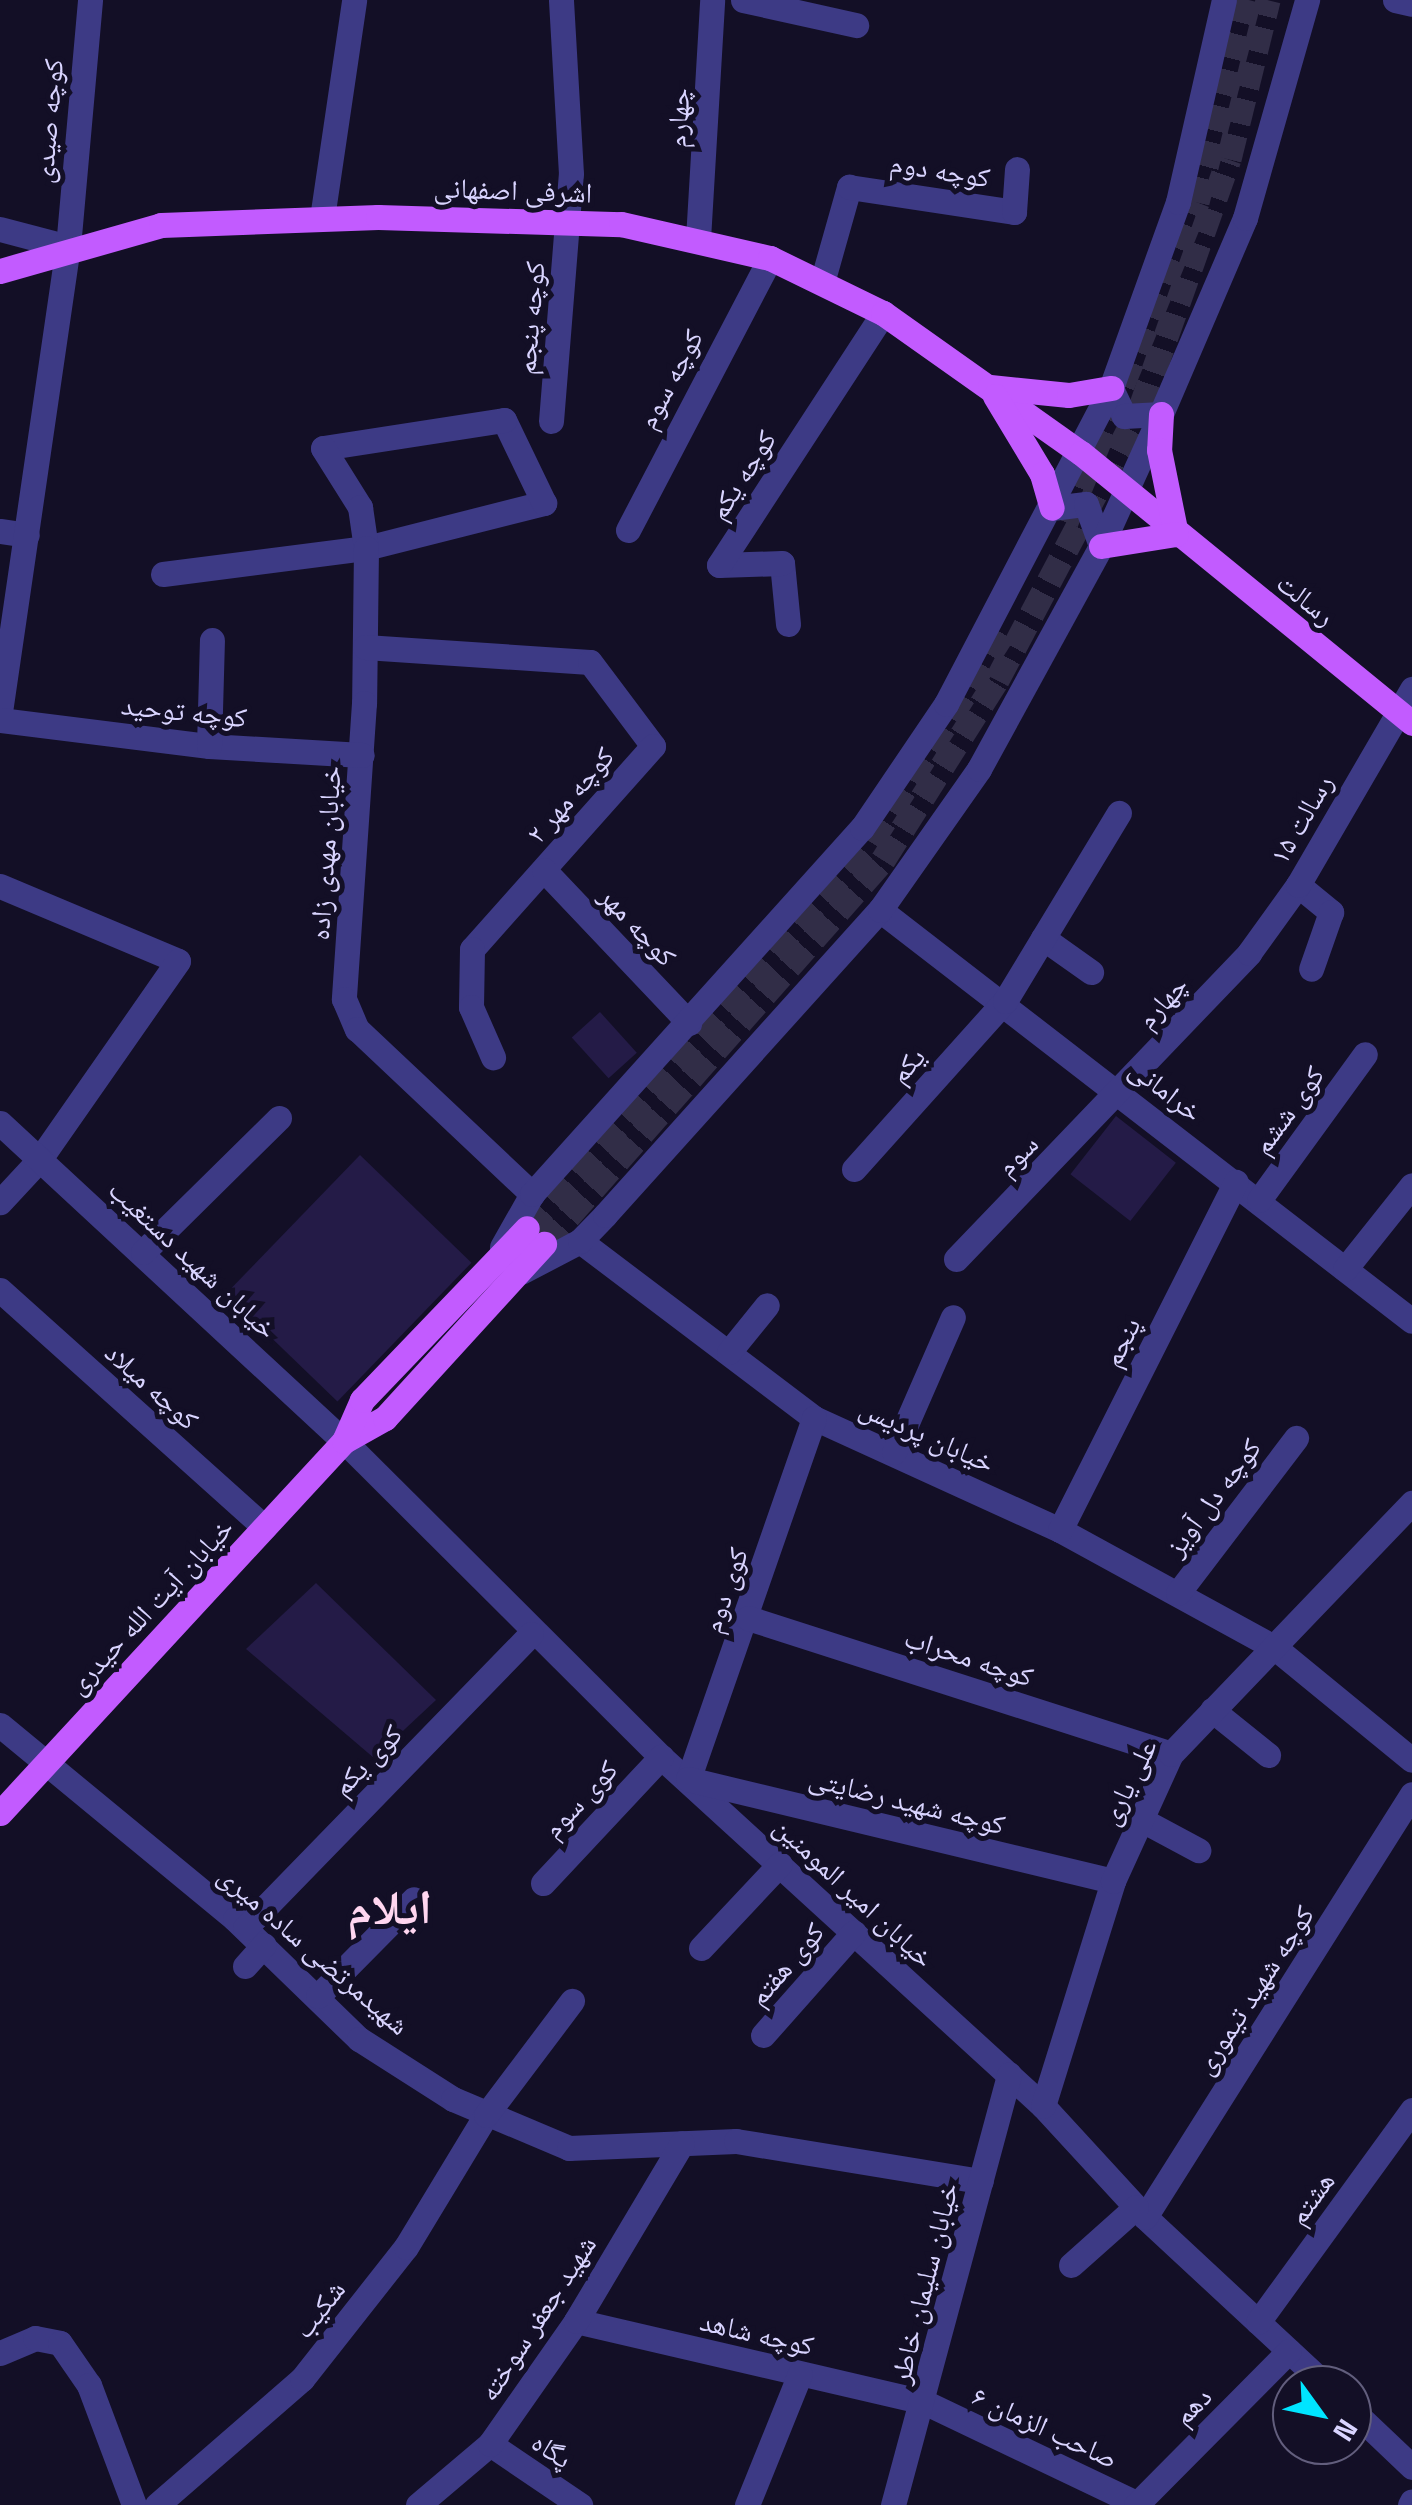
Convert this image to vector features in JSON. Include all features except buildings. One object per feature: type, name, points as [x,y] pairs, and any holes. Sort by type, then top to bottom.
[{"type":"main road","name":"اشرفی اصفهانی","points":[[0,271],[68,247],[162,225],[322,218],[569,220],[698,239],[770,258],[823,279],[883,314],[1081,453]]},
{"type":"main road","points":[[990,387],[1069,395],[1111,388]]},
{"type":"main road","points":[[990,387],[1042,474],[1052,508]]},
{"type":"main road","points":[[1101,546],[1176,534],[1159,450],[1161,414]]},
{"type":"main road","name":"رسالت","points":[[1081,453],[1176,534],[1407,708]]},
{"type":"main road","name":"خیابان آیت الله حیدری","points":[[0,1813],[344,1440],[362,1400],[496,1256],[536,1236],[516,1274],[386,1418],[344,1440]]},
{"type":"street","name":"کوچه صیدی","points":[[68,247],[90,0]]},
{"type":"street","points":[[322,218],[354,0]]},
{"type":"street","name":"کوچه پنجم","points":[[551,421],[569,220],[561,0]]},
{"type":"street","name":"چهارم","points":[[698,239],[712,0]]},
{"type":"street","points":[[743,0],[856,25]]},
{"type":"street","points":[[496,1256],[532,1194],[862,828],[946,704],[1081,453],[1111,388],[1178,202],[1224,0]]},
{"type":"street","points":[[516,1274],[580,1241],[880,910],[979,769],[1101,546],[1161,414],[1244,218],[1307,0]]},
{"type":"street","points":[[1395,0],[1412,4]]},
{"type":"street","name":"کوچه دوم","points":[[823,279],[849,187],[1014,212],[1018,169]]},
{"type":"street","points":[[0,229],[68,247],[0,716]]},
{"type":"street","name":"کوچه سوم","points":[[628,530],[770,258]]},
{"type":"street","name":"کوچه یکم","points":[[788,624],[782,563],[719,565],[883,314]]},
{"type":"street","points":[[1111,388],[1124,416],[1161,414]]},
{"type":"street","name":"خیابان مهدی زاده","points":[[366,548],[544,503],[504,420],[323,448],[360,507],[366,548],[362,755],[344,999],[358,1029],[532,1194]]},
{"type":"street","points":[[1052,508],[1086,504],[1101,546]]},
{"type":"street","points":[[0,531],[27,535]]},
{"type":"street","points":[[163,574],[366,548]]},
{"type":"street","points":[[209,746],[212,640]]},
{"type":"street","name":"کوچه مهر ۲","points":[[365,647],[590,662],[653,746],[472,949],[471,1007],[493,1057]]},
{"type":"street","name":"رسالت ۱۵","points":[[1249,952],[1298,885],[1407,708]]},
{"type":"street","name":"کوچه توحید","points":[[0,716],[209,746],[362,755]]},
{"type":"street","points":[[1004,1001],[1119,814]]},
{"type":"street","name":"کوچه مهر","points":[[544,870],[689,1023]]},
{"type":"street","points":[[1298,885],[1331,912],[1310,969]]},
{"type":"street","points":[[0,886],[178,960],[40,1159],[0,1202]]},
{"type":"street","name":"خرامانی","points":[[880,910],[1004,1001],[1412,1321]]},
{"type":"street","points":[[1043,938],[1091,972]]},
{"type":"street","name":"چهارم","points":[[1120,1092],[1249,952]]},
{"type":"street","name":"یکم","points":[[854,1169],[1004,1001]]},
{"type":"street","name":"کوی ششم","points":[[1259,1200],[1365,1054]]},
{"type":"street","name":"سوم","points":[[956,1259],[1120,1092]]},
{"type":"street","points":[[143,1252],[279,1118]]},
{"type":"street","name":"خیابان شهید دستغیب","points":[[0,1123],[344,1440]]},
{"type":"street","name":"پنجم","points":[[1060,1530],[1236,1182]]},
{"type":"street","points":[[1345,1269],[1412,1185]]},
{"type":"street","name":"خیابان پردیس","points":[[580,1241],[814,1418],[1060,1530],[1274,1647],[1412,1760]]},
{"type":"street","name":"کوچه میلاد","points":[[0,1290],[264,1527]]},
{"type":"street","points":[[728,1352],[767,1305]]},
{"type":"street","points":[[894,1452],[954,1317]]},
{"type":"street","name":"کوی دوم","points":[[688,1779],[748,1618],[814,1418]]},
{"type":"street","name":"کوچه دل آویز","points":[[1178,1593],[1296,1438]]},
{"type":"street","name":"خیابان امیر المومنین","points":[[344,1440],[531,1634],[1043,2106],[1140,2212],[1305,2365]]},
{"type":"street","name":"علی یاری","points":[[1043,2106],[1113,1881],[1171,1754],[1412,1504]]},
{"type":"street","name":"کوچه محراب","points":[[748,1618],[1171,1754]]},
{"type":"street","name":"کوی یکم","points":[[245,1966],[254,1937],[531,1634]]},
{"type":"street","points":[[1212,1710],[1268,1755]]},
{"type":"street","name":"شهیدمرتضی ساده میری","points":[[0,1725],[254,1937],[359,2039],[486,2115],[569,2148],[736,2141],[981,2181]]},
{"type":"street","name":"کوی سوم","points":[[542,1883],[661,1757]]},
{"type":"street","name":"کوچه شهید رضایتی","points":[[688,1779],[1113,1881]]},
{"type":"street","name":"کوچه شهید تیموری","points":[[1071,2265],[1140,2212],[1412,1794]]},
{"type":"street","points":[[1142,1820],[1198,1850]]},
{"type":"street","points":[[701,1948],[780,1864]]},
{"type":"street","points":[[318,1996],[414,1898]]},
{"type":"street","name":"کوی هفتم","points":[[764,2035],[854,1932]]},
{"type":"street","name":"شکیب","points":[[157,2505],[302,2379],[406,2247],[486,2115],[572,2001]]},
{"type":"street","name":"خیابان سلیمان خاطر","points":[[893,2505],[924,2402],[1009,2074]]},
{"type":"street","name":"هشتم","points":[[1258,2322],[1412,2110]]},
{"type":"street","name":"شهید جعفر سوخته","points":[[418,2505],[490,2444],[576,2321],[682,2143]]},
{"type":"street","name":"کوچه شاهد","points":[[576,2321],[924,2402]]},
{"type":"street","points":[[0,2353],[36,2338],[60,2343],[89,2384],[134,2505]]},
{"type":"street","name":"دهم","points":[[1137,2504],[1290,2351]]},
{"type":"street","points":[[747,2505],[800,2374]]},
{"type":"street","name":"صاحب الزمان ۶","points":[[924,2402],[1137,2504]]},
{"type":"street","points":[[1372,2429],[1412,2467]]},
{"type":"street","name":"پگاه","points":[[490,2444],[580,2505]]},
{"type":"tunnel","points":[[1066,522],[1197,202],[1249,0]]},
{"type":"tunnel","points":[[544,1244],[883,860],[997,680],[1141,407],[1229,159],[1268,0]]},
{"type":"tunnel","points":[[527,1228],[871,842],[1007,627]]},
{"type":"district","name":"ایلام","points":[[390,1908]]}]
